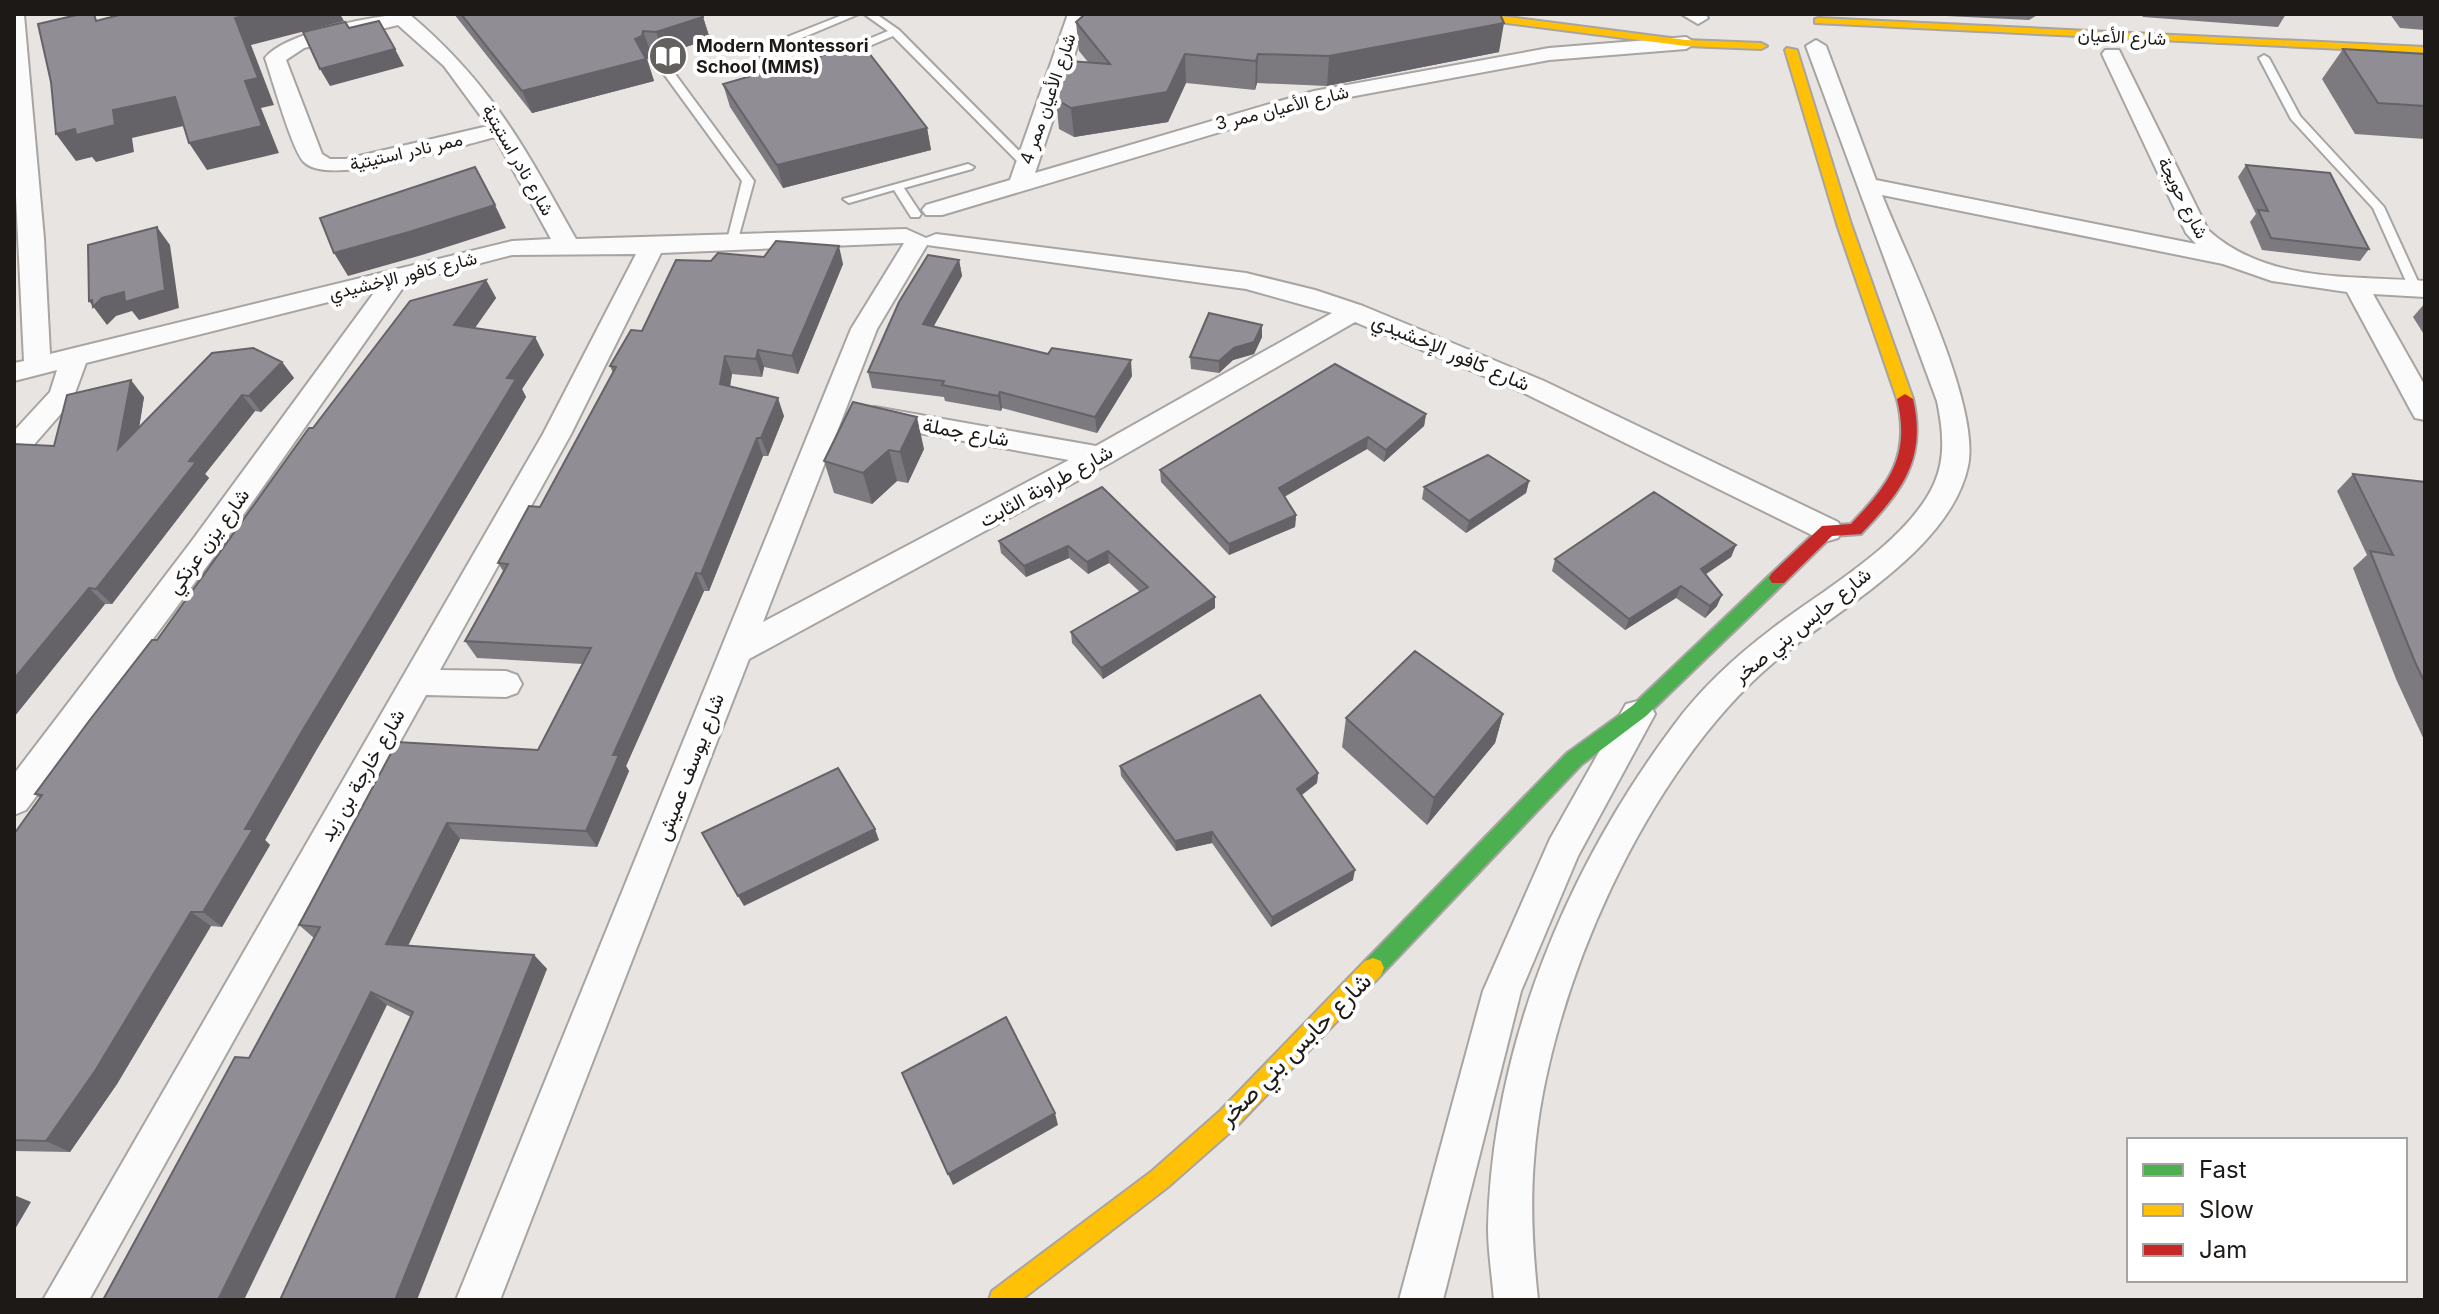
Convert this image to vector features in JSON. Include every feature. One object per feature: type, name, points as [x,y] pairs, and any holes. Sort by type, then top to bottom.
[{"type":"street","name":"شارع الأعيان ممر 4","points":[[1023,173],[1078,14]]},
{"type":"street","points":[[1459,14],[1622,24],[1700,17]]},
{"type":"street","points":[[2077,14],[2084,35]]},
{"type":"street","points":[[14,15],[24,48],[26,370]]},
{"type":"street","name":"شارع نادر استيتية","points":[[399,16],[460,68],[503,129],[566,244]]},
{"type":"street","name":"ممر نادر استيتية","points":[[399,16],[297,44],[275,58],[316,163],[346,166],[503,129]]},
{"type":"street","points":[[1529,20],[1549,54]]},
{"type":"street","name":"شارع الأعيان","points":[[1529,20],[1686,43],[1761,46],[1816,36],[2084,35],[2425,50]]},
{"type":"street","points":[[1735,27],[1761,46]]},
{"type":"street","name":"شارع حابس بني صخر","points":[[1516,1300],[1510,1267],[1507,1208],[1511,1159],[1520,1111],[1558,976],[1613,852],[1660,771],[1724,690],[1761,655],[1894,551],[1927,517],[1945,491],[1956,458],[1958,429],[1951,401],[1866,185],[1816,36]]},
{"type":"street","name":"شارع حابس بني صخر","points":[[1001,1300],[1160,1179],[1228,1119],[1574,759],[1639,711],[1828,530],[1855,530],[1882,503],[1902,475],[1912,450],[1913,423],[1844,224],[1816,36]]},
{"type":"street","name":"شارع الأعيان ممر 3","points":[[928,225],[1023,173],[1314,97],[1549,54],[1686,43]]},
{"type":"street","name":"شارع الأعيان","points":[[1945,46],[2425,65]]},
{"type":"street","name":"شارع حويجة","points":[[2112,54],[2198,233],[2209,247],[2225,258],[2272,274],[2420,288]]},
{"type":"street","points":[[1866,185],[2225,258]]},
{"type":"street","name":"شارع كافور الإخشيدي","points":[[26,370],[512,248],[566,244],[652,247],[928,225],[1050,253],[1246,281],[1354,312],[1534,387],[1828,530]]},
{"type":"street","name":"شارع يوسف عميش","points":[[478,1300],[864,329],[928,225]]},
{"type":"street","name":"شارع خارجة بن زيد","points":[[65,1300],[557,434],[652,247]]},
{"type":"street","name":"شارع يزن عرنكي","points":[[14,800],[202,550],[398,277]]},
{"type":"street","points":[[2355,283],[2425,411]]},
{"type":"street","name":"شارع طراونة الثابت","points":[[734,652],[1100,456],[1354,312]]},
{"type":"street","points":[[14,449],[62,395],[74,359]]},
{"type":"street","name":"شارع جملة","points":[[832,408],[1100,456]]},
{"type":"street","points":[[415,682],[506,684]]},
{"type":"street","name":"شارع حابس بني صخر","points":[[1421,1300],[1507,977],[1563,850],[1639,711]]},
{"type":"lane","points":[[805,68],[780,69],[770,66],[765,54],[781,43],[854,14]]},
{"type":"lane","points":[[869,14],[895,32],[1023,173]]},
{"type":"lane","points":[[834,56],[895,32]]},
{"type":"lane","points":[[657,57],[748,181],[733,240]]},
{"type":"lane","points":[[2264,58],[2295,117],[2378,207],[2420,288]]},
{"type":"lane","points":[[849,199],[968,167]]},
{"type":"lane","points":[[897,186],[928,225]]},
{"type":"building","points":[[94,14],[96,21],[123,14],[252,14],[235,18],[258,78],[245,81],[262,126],[189,143],[175,97],[113,110],[115,125],[76,135],[75,129],[56,134],[51,82],[38,24]]},
{"type":"building","points":[[461,14],[702,14],[703,17],[656,32],[643,31],[642,36],[635,39],[646,59],[522,91]]},
{"type":"building","points":[[1085,14],[1500,14],[1504,23],[1329,56],[1258,54],[1256,61],[1185,54],[1167,92],[1071,108],[1056,99],[1070,61],[1110,64],[1076,22]]},
{"type":"building","points":[[379,21],[395,49],[320,69],[303,32],[345,22],[349,28]]},
{"type":"building","points":[[862,44],[927,128],[777,165],[723,84]]},
{"type":"building","points":[[2343,49],[2425,54],[2425,106],[2378,103]]},
{"type":"building","points":[[2246,165],[2330,173],[2369,249],[2271,238],[2258,210],[2268,211]]},
{"type":"building","points":[[475,167],[495,205],[334,253],[320,218]]},
{"type":"building","points":[[157,227],[165,290],[125,302],[124,292],[102,298],[93,307],[92,300],[89,301],[88,245]]},
{"type":"building","points":[[776,241],[839,246],[792,356],[758,350],[756,359],[725,356],[720,384],[778,398],[761,438],[757,438],[701,574],[696,573],[613,755],[619,755],[586,831],[447,823],[386,944],[534,955],[395,1300],[280,1300],[413,1012],[371,992],[218,1300],[103,1300],[235,1057],[249,1058],[320,927],[299,925],[397,742],[538,750],[591,648],[465,641],[508,564],[498,563],[529,506],[540,507],[616,367],[610,366],[631,330],[642,331],[676,260],[711,261],[718,253],[764,257]]},
{"type":"building","points":[[928,255],[959,260],[923,324],[1048,354],[1052,348],[1131,360],[1095,417],[1000,392],[998,396],[942,385],[944,381],[868,372],[899,302]]},
{"type":"building","points":[[486,280],[454,325],[535,337],[507,378],[516,379],[301,733],[245,829],[253,829],[203,912],[191,912],[95,1071],[46,1141],[14,1140],[14,834],[42,795],[35,794],[152,640],[157,640],[309,428],[313,428],[410,301]]},
{"type":"building","points":[[1209,313],[1262,325],[1254,342],[1234,348],[1219,361],[1190,357]]},
{"type":"building","points":[[253,348],[282,362],[249,396],[242,395],[189,461],[196,462],[96,589],[89,588],[14,679],[14,444],[54,446],[67,395],[131,380],[118,449],[212,353]]},
{"type":"building","points":[[1335,364],[1426,414],[1386,450],[1368,437],[1279,488],[1296,515],[1229,544],[1160,470]]},
{"type":"building","points":[[853,402],[917,417],[900,452],[889,450],[863,473],[824,461]]},
{"type":"building","points":[[1488,455],[1529,481],[1469,521],[1424,487]]},
{"type":"building","points":[[2353,474],[2425,482],[2425,683],[2370,551],[2393,555]]},
{"type":"building","points":[[1102,487],[1215,597],[1101,668],[1071,632],[1148,587],[1108,551],[1087,562],[1068,546],[1024,566],[999,541]]},
{"type":"building","points":[[1654,492],[1736,545],[1701,569],[1722,595],[1710,606],[1681,586],[1629,619],[1555,559]]},
{"type":"building","points":[[1415,651],[1503,714],[1434,798],[1346,718]]},
{"type":"building","points":[[1260,695],[1318,773],[1297,789],[1355,870],[1272,917],[1212,832],[1175,841],[1120,766]]},
{"type":"building","points":[[838,768],[875,829],[738,896],[702,833]]},
{"type":"building","points":[[1006,1017],[1055,1113],[948,1174],[902,1073]]},
{"type":"traffic: fast","points":[[1373,968],[1574,759],[1639,711],[1778,578]]},
{"type":"traffic: slow","points":[[1459,14],[1686,43],[1761,46]]},
{"type":"traffic: slow","points":[[1819,21],[2425,50]]},
{"type":"traffic: slow","points":[[1791,50],[1844,224],[1905,399]]},
{"type":"traffic: slow","points":[[1001,1300],[1160,1179],[1228,1119],[1373,968]]},
{"type":"traffic: jam","points":[[1778,578],[1828,530],[1855,530],[1893,486],[1908,455],[1911,438],[1905,399]]},
{"type":"place","name":"Modern Montessori School (MMS)","points":[[668,56]]}]
